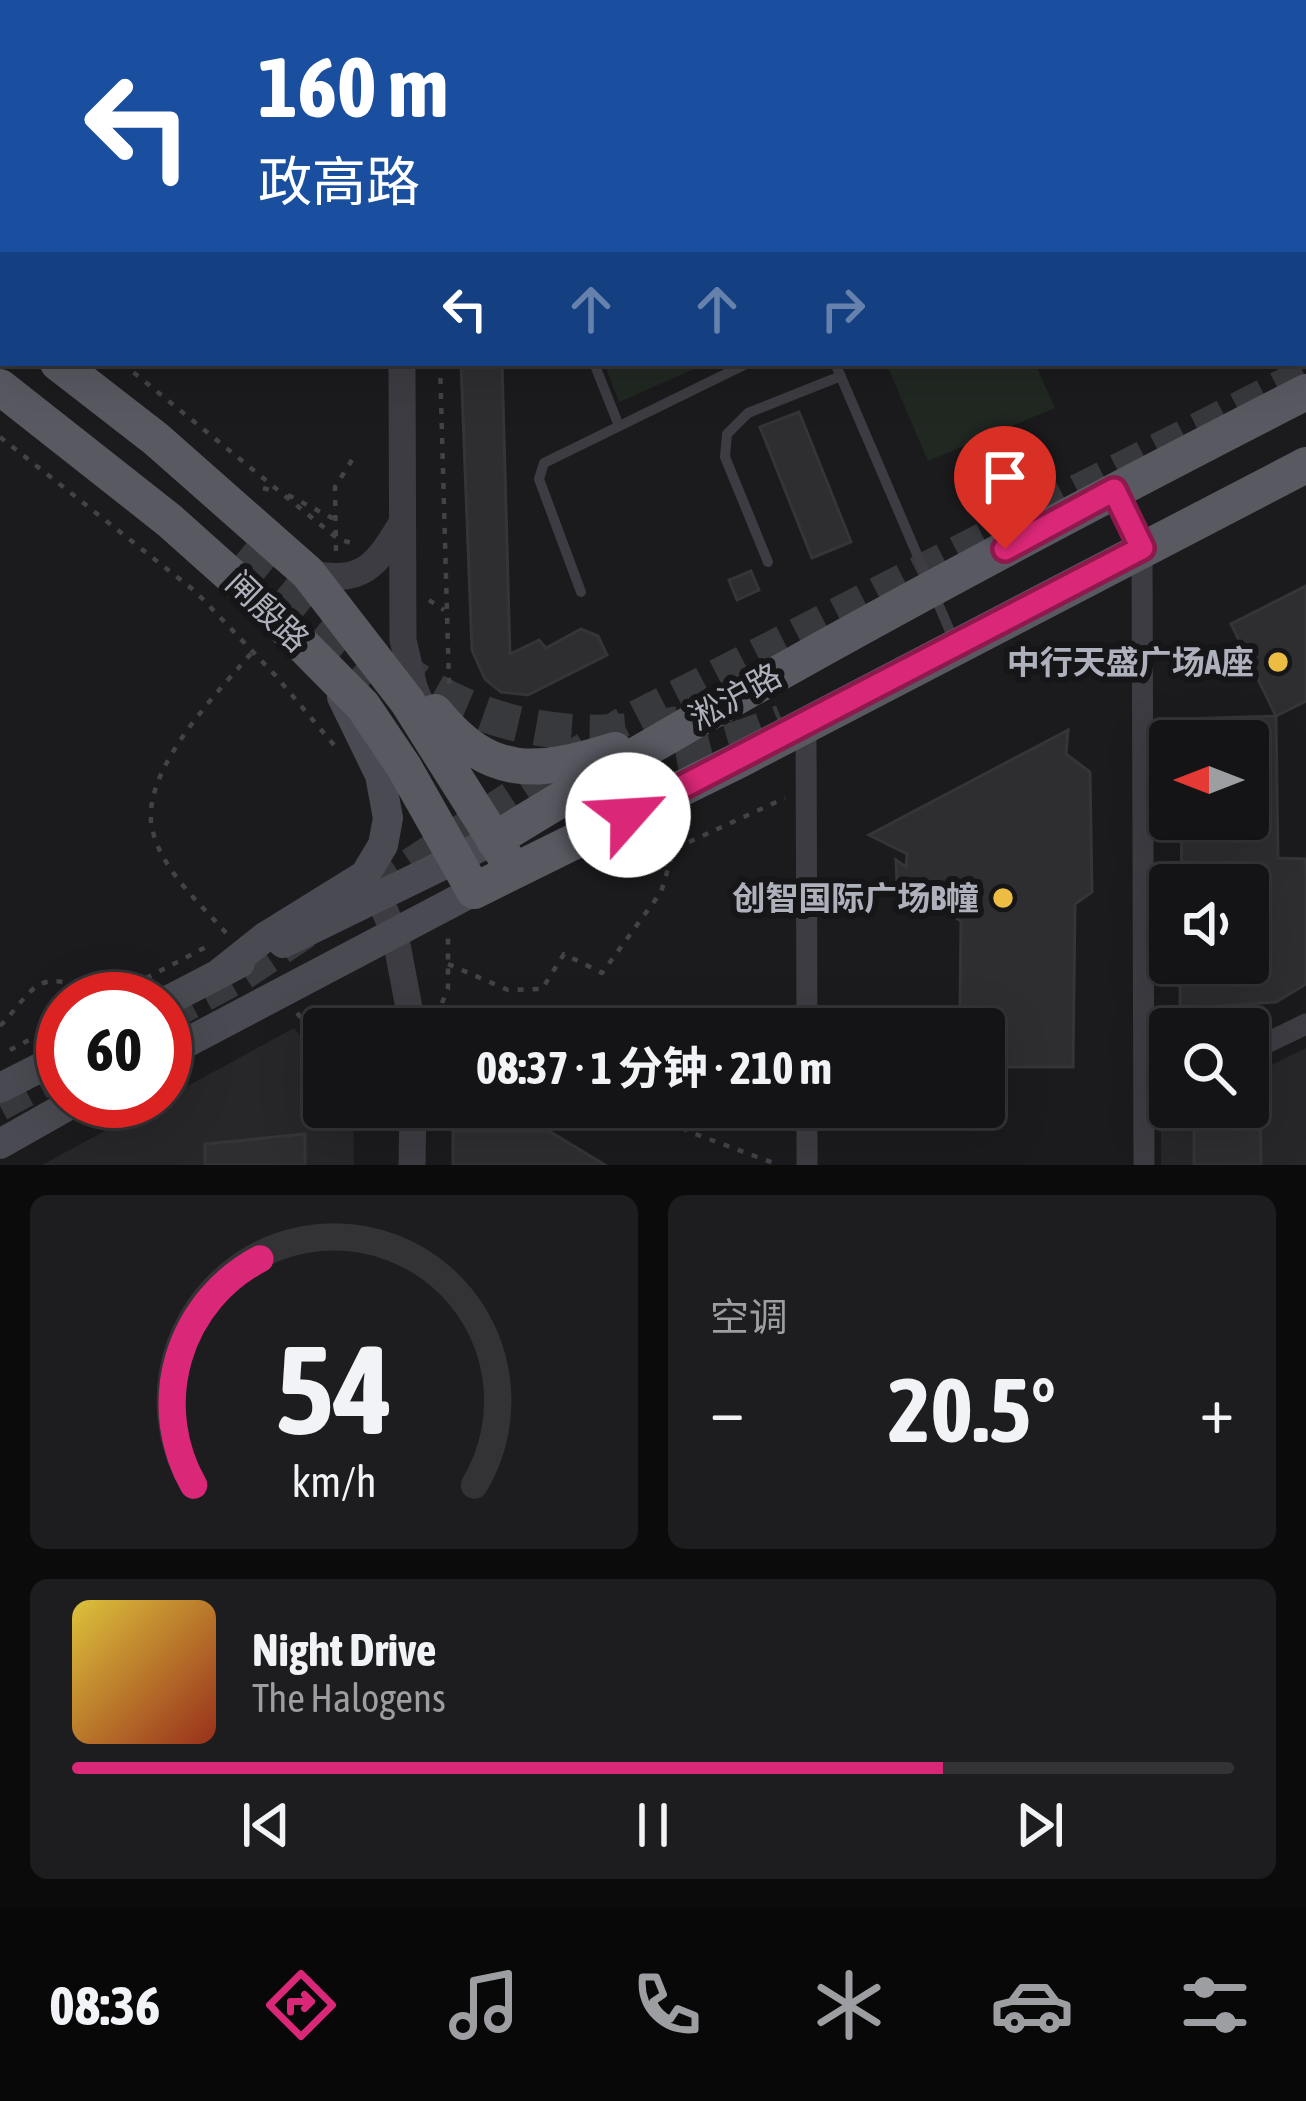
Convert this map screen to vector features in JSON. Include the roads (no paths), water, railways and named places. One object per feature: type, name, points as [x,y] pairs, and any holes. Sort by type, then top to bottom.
[{"type":"main road","points":[[0,368],[76,412],[35,366]]},
{"type":"main road","name":"闸殷路","points":[[62,366],[322,565],[350,626],[444,757],[514,871]]},
{"type":"main road","name":"闸殷路","points":[[0,387],[170,521],[254,596],[363,706],[404,767],[465,876]]},
{"type":"main road","name":"淞沪路","points":[[192,1040],[395,934],[465,876],[494,840],[664,735],[1114,490],[1306,392]]},
{"type":"main road","name":"淞沪路","points":[[192,988],[379,898],[465,876],[514,871],[1306,465]]},
{"type":"main road","points":[[350,626],[387,655],[457,739],[490,761],[533,769],[568,765],[664,735]]},
{"type":"main road","points":[[221,972],[265,937],[365,874],[383,845],[388,818],[380,775],[328,670]]},
{"type":"main road","points":[[0,1088],[36,1070]]},
{"type":"main road","points":[[0,1144],[36,1124]]},
{"type":"street","points":[[402,366],[403,640],[414,686],[444,757]]},
{"type":"street","points":[[1114,490],[1142,548],[1144,1165]]},
{"type":"street","points":[[322,565],[344,576],[370,569],[400,526]]},
{"type":"street","points":[[806,724],[807,1008]]},
{"type":"street","points":[[379,898],[419,1008]]},
{"type":"street","points":[[1269,1042],[1306,1024]]},
{"type":"street","points":[[1144,1101],[1149,1099]]},
{"type":"street","points":[[412,1128],[412,1165]]},
{"type":"street","points":[[807,1128],[807,1165]]},
{"type":"lane","points":[[595,366],[619,426]]},
{"type":"lane","points":[[581,592],[539,479],[544,463],[742,366]]},
{"type":"lane","points":[[768,562],[725,457],[728,434],[748,413],[838,369],[957,646]]},
{"type":"tunnel","points":[[373,888],[621,723],[1306,372]]},
{"type":"tunnel","points":[[235,557],[378,674]]},
{"type":"tunnel","points":[[390,661],[458,703],[532,727],[608,732],[688,722]]},
{"type":"tunnel","points":[[622,760],[704,749],[783,722]]},
{"type":"tunnel","points":[[192,1003],[308,932]]},
{"type":"tunnel","points":[[0,1106],[36,1087]]},
{"type":"place","name":"中行天盛广场A座","points":[[1278,662]]},
{"type":"place","name":"创智国际广场B幢","points":[[1003,898]]}]
